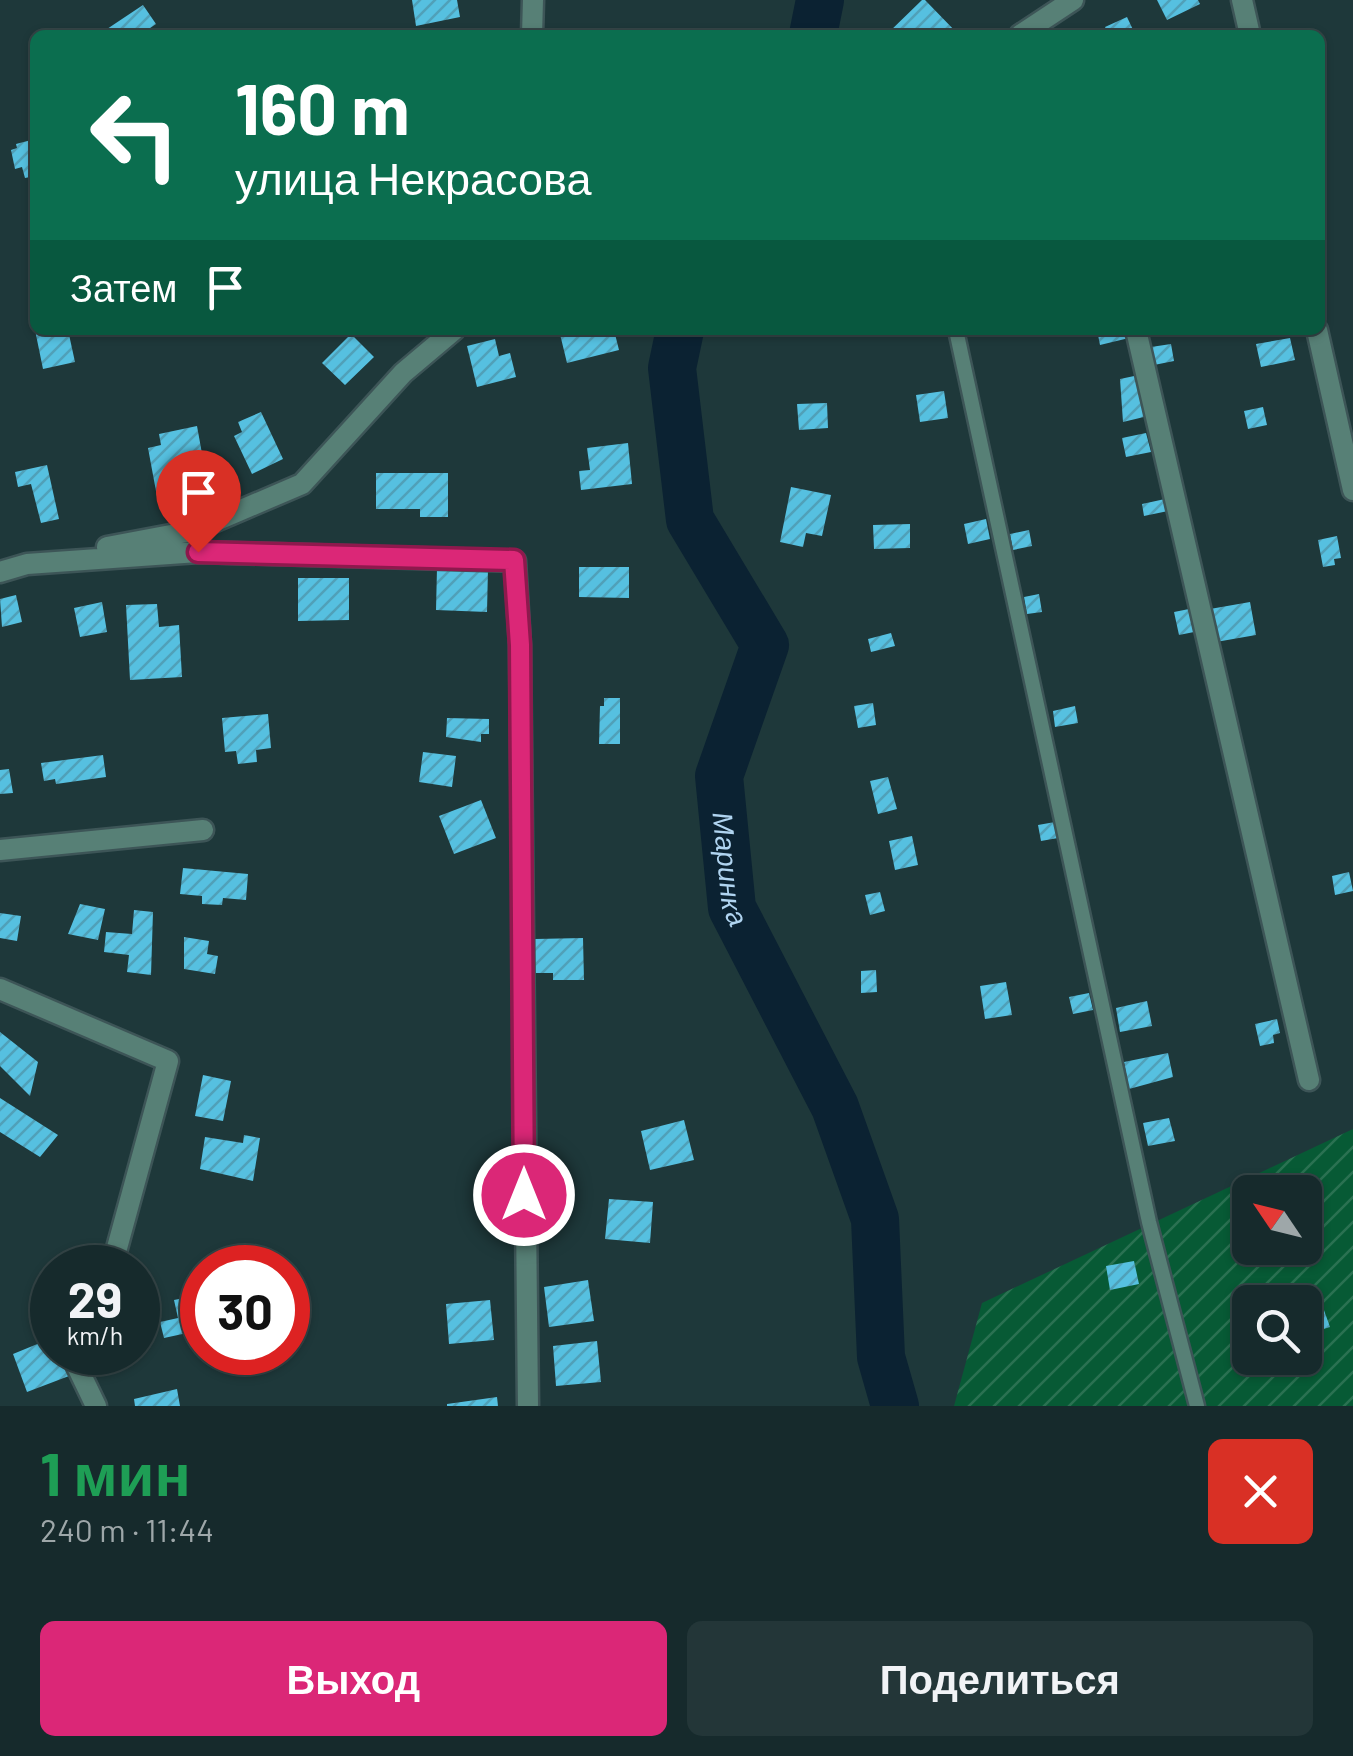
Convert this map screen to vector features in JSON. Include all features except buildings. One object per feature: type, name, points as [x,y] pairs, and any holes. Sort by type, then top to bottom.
[{"type":"street","points":[[532,30],[533,0]]},
{"type":"street","points":[[1044,27],[1073,0]]},
{"type":"street","points":[[1242,0],[1249,30]]},
{"type":"street","points":[[0,572],[192,531],[302,484],[403,373],[448,335]]},
{"type":"street","points":[[1137,335],[1309,1080]]},
{"type":"street","points":[[1318,335],[1353,490]]},
{"type":"street","points":[[27,564],[198,552],[514,560],[520,645],[528,1406]]},
{"type":"street","points":[[0,850],[203,830]]},
{"type":"street","points":[[0,989],[168,1061],[118,1245]]},
{"type":"street","points":[[81,1375],[96,1406]]},
{"type":"lane","points":[[957,335],[1149,1222],[1197,1406]]},
{"type":"green space","points":[[1353,1129],[1353,1406],[954,1406],[982,1303],[1232,1186],[1232,1265],[1322,1265],[1322,1175],[1255,1175]]},
{"type":"waterway","name":"Маринка","points":[[814,30],[820,0]]},
{"type":"waterway","name":"Маринка","points":[[679,335],[672,368],[690,520],[765,645],[719,776],[732,908],[835,1107],[875,1219],[881,1357],[895,1406]]},
{"type":"route","points":[[198,552],[514,560],[520,645],[524,1195]]}]
